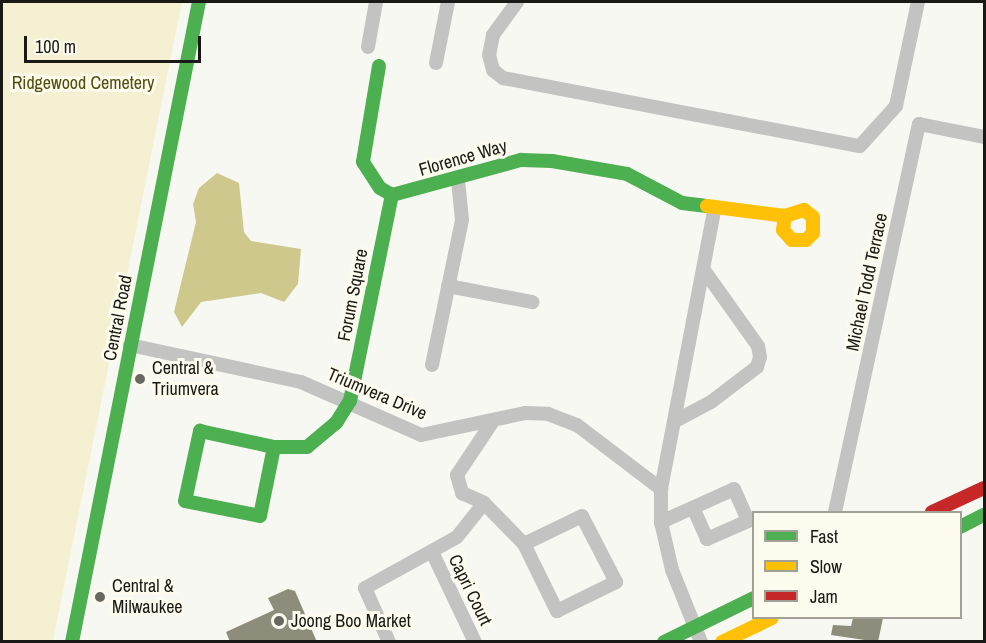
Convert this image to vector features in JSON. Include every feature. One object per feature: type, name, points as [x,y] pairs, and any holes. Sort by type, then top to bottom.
[{"type":"street","name":"Central Road","points":[[72,642],[199,2]]},
{"type":"street","points":[[368,47],[376,2]]},
{"type":"street","points":[[436,63],[448,2]]},
{"type":"street","points":[[517,2],[493,35],[489,55],[493,69],[503,78],[860,146],[896,106],[918,2]]},
{"type":"street","points":[[379,66],[363,162],[374,182],[392,195]]},
{"type":"street","name":"Michael Todd Terrace","points":[[835,511],[919,124],[984,138]]},
{"type":"street","name":"Florence Way","points":[[392,195],[458,180],[521,160],[552,160],[627,174],[682,203],[715,207]]},
{"type":"street","points":[[432,365],[462,220],[458,180]]},
{"type":"street","name":"Forum Square","points":[[350,401],[392,195]]},
{"type":"street","points":[[701,642],[661,522],[661,489],[715,207],[785,216]]},
{"type":"street","points":[[675,421],[711,402],[757,367],[760,357],[758,346],[704,270]]},
{"type":"street","points":[[448,286],[532,303]]},
{"type":"street","name":"Triumvera Drive","points":[[130,345],[301,382],[350,401],[421,435],[525,413],[548,414],[577,425],[661,489]]},
{"type":"street","points":[[274,447],[260,516],[185,501],[200,431],[274,447],[307,447],[336,423],[350,401]]},
{"type":"street","points":[[493,421],[458,475],[462,494],[484,503],[524,544],[556,611],[616,582],[582,516],[524,544]]},
{"type":"street","points":[[936,511],[984,488]]},
{"type":"street","name":"Capri Court","points":[[389,642],[365,588],[432,554],[457,537],[484,503]]},
{"type":"street","points":[[661,522],[693,508]]},
{"type":"street","points":[[962,526],[984,515]]},
{"type":"street","name":"Capri Court","points":[[432,554],[475,642]]},
{"type":"street","points":[[664,642],[752,598]]},
{"type":"street","points":[[723,642],[770,619]]},
{"type":"green space","name":"Ridgewood Cemetery","points":[[2,2],[182,2],[53,641],[2,641]]},
{"type":"shaded area","points":[[217,173],[239,183],[244,232],[251,241],[301,249],[298,284],[284,302],[261,293],[201,302],[182,327],[174,312],[196,222],[193,204],[199,188]]},
{"type":"building","name":"Joong Boo Market","points":[[288,589],[295,591],[317,642],[230,642],[226,632],[274,610],[268,598]]},
{"type":"building","points":[[853,619],[883,619],[878,642],[831,635],[833,625],[851,626]]},
{"type":"traffic: fast","points":[[72,642],[199,2]]},
{"type":"traffic: fast","points":[[379,66],[363,162],[380,188],[392,195],[521,160],[552,161],[627,174],[682,203],[707,206]]},
{"type":"traffic: fast","points":[[274,447],[260,516],[185,501],[200,431],[274,447],[307,447],[336,423],[350,401],[392,195]]},
{"type":"traffic: fast","points":[[962,526],[984,515]]},
{"type":"traffic: fast","points":[[664,642],[752,599]]},
{"type":"traffic: slow","points":[[707,206],[785,216],[804,210],[813,217],[813,233],[806,240],[792,240],[783,230],[785,216]]},
{"type":"traffic: slow","points":[[722,642],[770,619]]},
{"type":"traffic: jam","points":[[934,511],[984,488]]},
{"type":"place","name":"Central & Triumvera","points":[[140,379]]},
{"type":"place","name":"Central & Milwaukee","points":[[100,597]]},
{"type":"place","name":"Joong Boo Market","points":[[279,621]]}]
